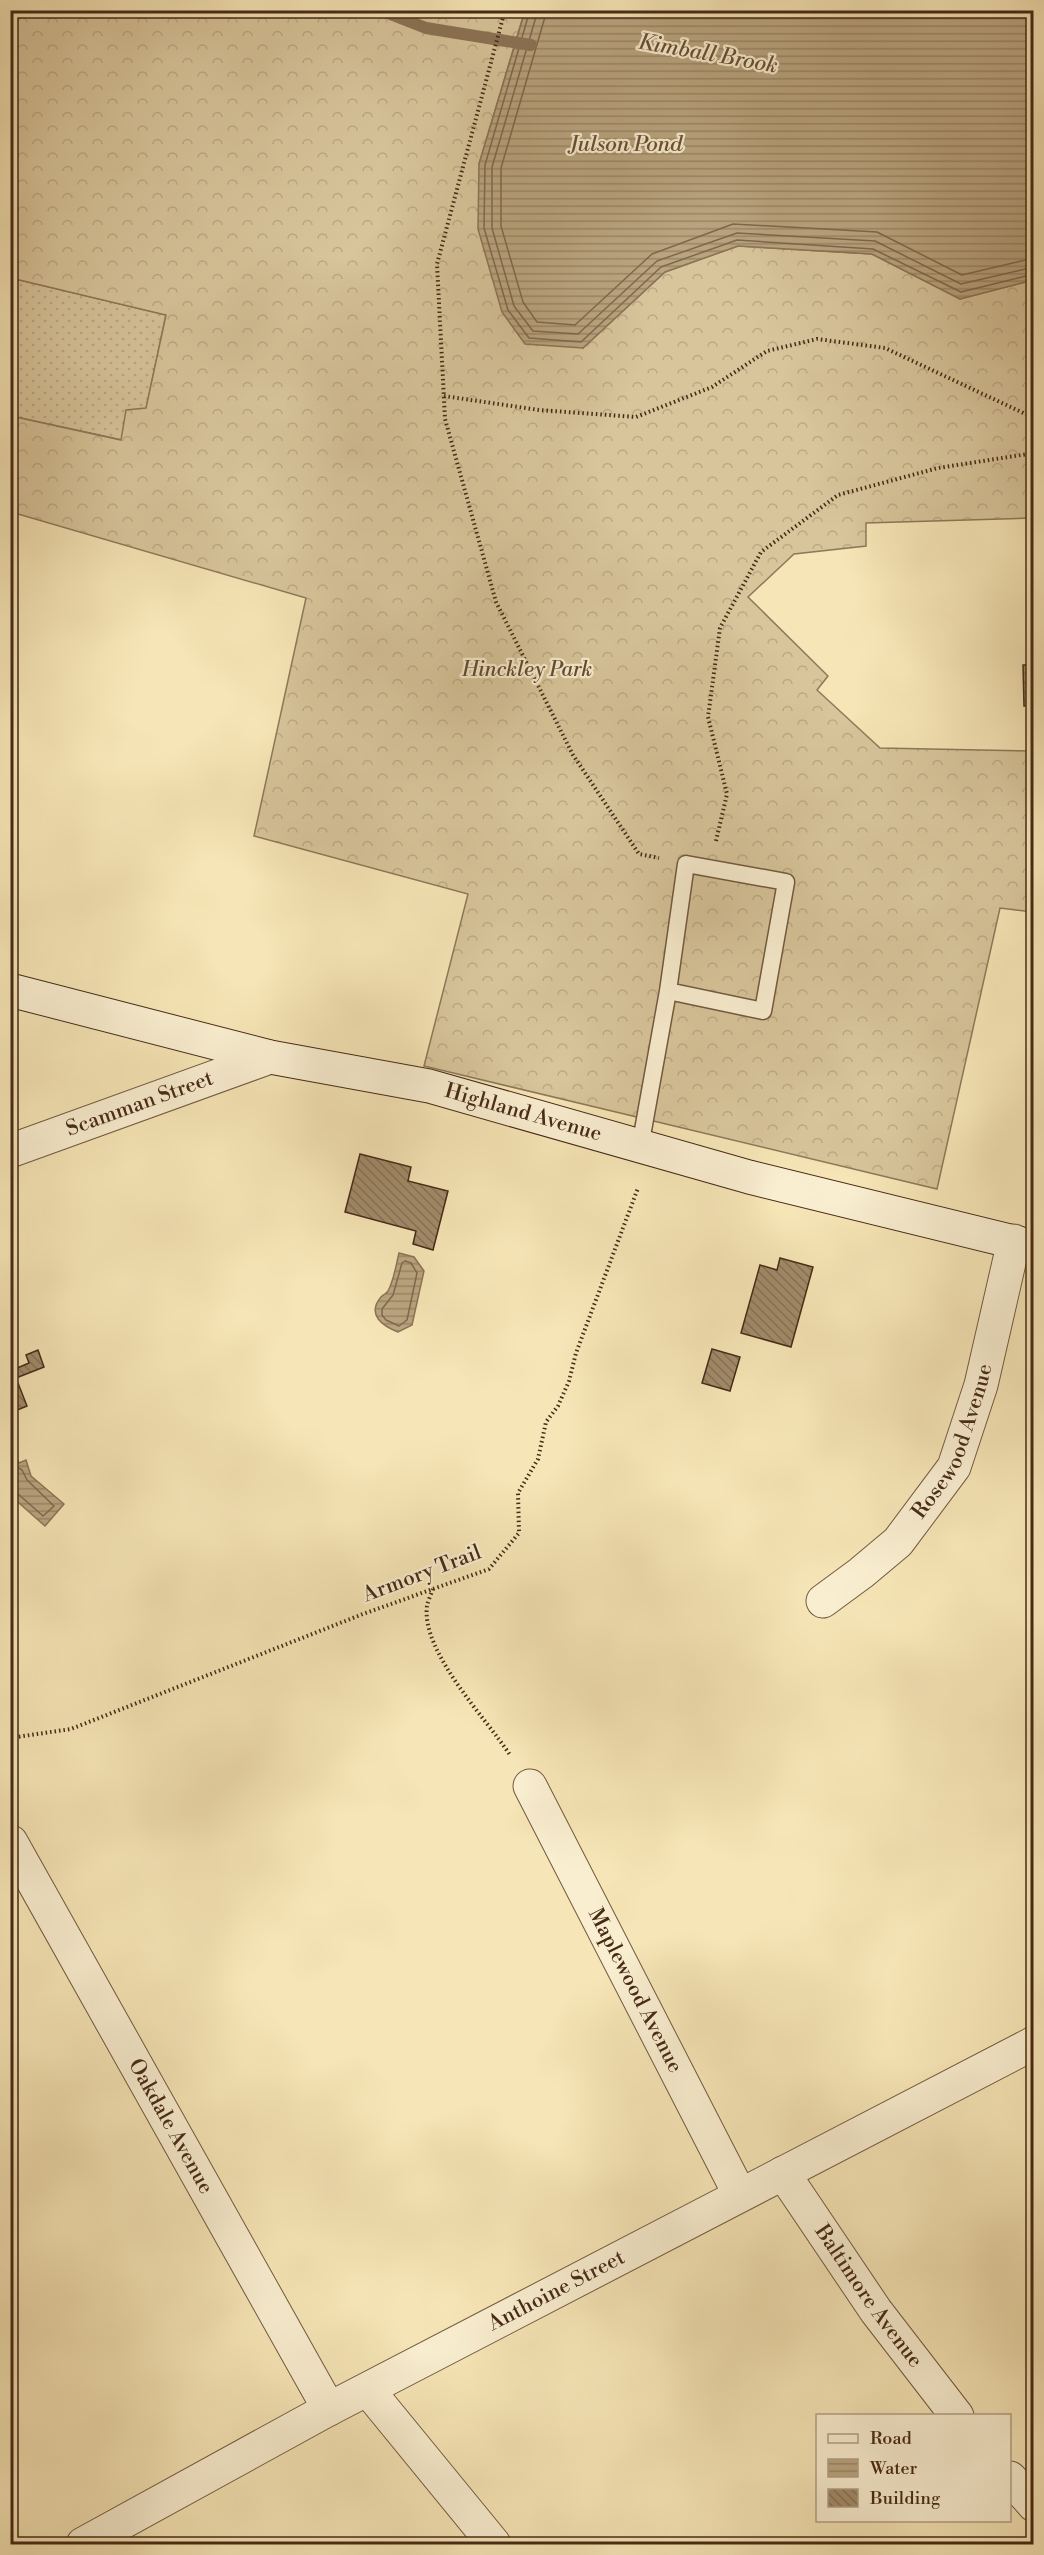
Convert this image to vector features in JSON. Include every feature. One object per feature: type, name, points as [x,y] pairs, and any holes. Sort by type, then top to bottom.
[{"type":"street","name":"Highland Avenue","points":[[10,990],[270,1057],[429,1086],[749,1177],[1024,1244]]},
{"type":"street","name":"Scamman Street","points":[[10,1151],[270,1057]]},
{"type":"street","name":"Rosewood Avenue","points":[[823,1600],[861,1573],[897,1542],[954,1467],[1024,1244]]},
{"type":"street","name":"Maplewood Avenue","points":[[530,1786],[740,2196]]},
{"type":"street","name":"Oakdale Avenue","points":[[11,1842],[329,2409]]},
{"type":"street","name":"Anthoine Street","points":[[83,2544],[329,2409],[1034,2043]]},
{"type":"street","name":"Baltimore Avenue","points":[[783,2173],[876,2311],[956,2414]]},
{"type":"street","points":[[368,2390],[494,2544]]},
{"type":"street","points":[[1011,2479],[1034,2505]]},
{"type":"lane","points":[[640,1147],[668,991],[686,864],[786,882],[763,1011],[668,991]]},
{"type":"path","points":[[505,10],[437,264],[445,419],[496,602],[573,755],[639,854],[686,864]]},
{"type":"path","points":[[444,396],[539,410],[636,417],[712,387],[767,351],[817,339],[885,348],[1034,418]]},
{"type":"path","points":[[710,868],[727,794],[708,717],[720,628],[762,552],[838,495],[938,468],[1034,453]]},
{"type":"path","name":"Armory Trail","points":[[10,1738],[71,1729],[363,1614],[489,1569],[519,1533],[518,1493],[538,1459],[546,1422],[558,1406],[569,1381],[576,1353],[639,1188]]},
{"type":"path","points":[[433,1589],[427,1607],[430,1635],[448,1671],[501,1742],[530,1786]]},
{"type":"green space","name":"Hinckley Park","points":[[525,10],[479,164],[583,348],[665,272],[738,246],[872,254],[960,299],[1033,280],[1033,518],[866,523],[866,546],[794,554],[748,597],[828,676],[817,690],[880,748],[1033,751],[1033,912],[1000,908],[937,1189],[424,1066],[468,894],[254,836],[306,598],[11,512],[11,416],[121,440],[126,410],[146,408],[166,315],[11,278],[11,11]]},
{"type":"green space","points":[[11,278],[166,315],[146,409],[122,440],[11,416]]},
{"type":"water","name":"Julson Pond","points":[[525,11],[1033,11],[1033,280],[960,299],[872,254],[738,246],[665,272],[583,348],[525,344],[502,312],[478,229],[479,164]]},
{"type":"water","points":[[399,1253],[414,1257],[424,1271],[412,1325],[398,1332],[387,1327],[378,1319],[375,1309],[381,1297],[390,1287]]},
{"type":"water","points":[[16,1456],[19,1463],[26,1460],[31,1476],[64,1504],[45,1526],[11,1496],[11,1458]]},
{"type":"building","points":[[1023,665],[1034,665],[1034,706],[1024,706]]},
{"type":"building","points":[[360,1154],[411,1167],[408,1181],[448,1191],[433,1250],[413,1244],[416,1231],[345,1212]]},
{"type":"building","points":[[780,1258],[813,1267],[791,1347],[741,1333],[760,1265],[777,1270]]},
{"type":"building","points":[[712,1349],[740,1357],[730,1391],[702,1383]]},
{"type":"building","points":[[38,1350],[44,1367],[16,1378],[27,1406],[10,1413],[10,1371],[29,1363],[26,1355]]},
{"type":"waterway","name":"Kimball Brook","points":[[380,10],[426,28],[531,45]]}]
